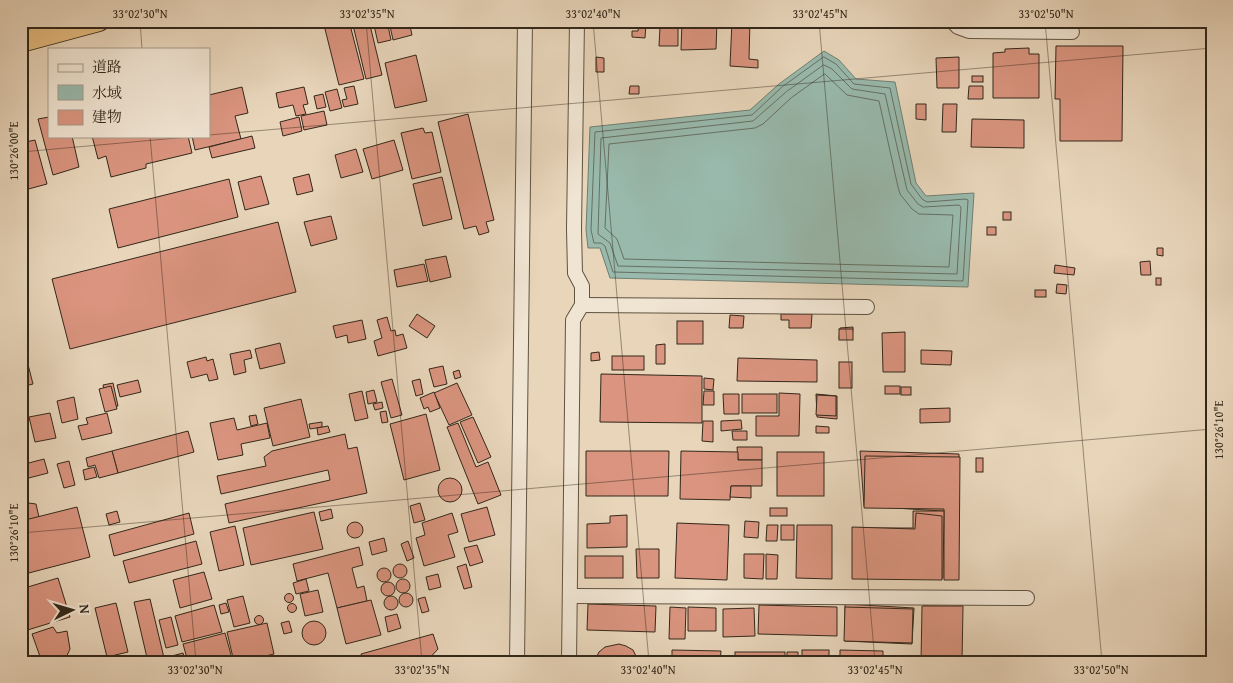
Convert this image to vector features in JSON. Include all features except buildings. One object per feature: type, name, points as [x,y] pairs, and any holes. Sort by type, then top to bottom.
[{"type":"highway","points":[[21,42],[99,21]]},
{"type":"street","points":[[517,662],[525,21]]},
{"type":"street","points":[[569,662],[573,320],[582,305],[582,286],[575,273],[574,229],[577,21]]},
{"type":"street","points":[[952,21],[958,27],[969,31],[1072,32]]},
{"type":"street","points":[[582,305],[867,308]]},
{"type":"street","points":[[570,596],[1028,598]]},
{"type":"water","points":[[824,51],[839,60],[856,79],[895,82],[916,183],[926,196],[974,193],[968,287],[610,278],[600,248],[588,248],[586,230],[590,127],[750,110],[779,84]]}]
